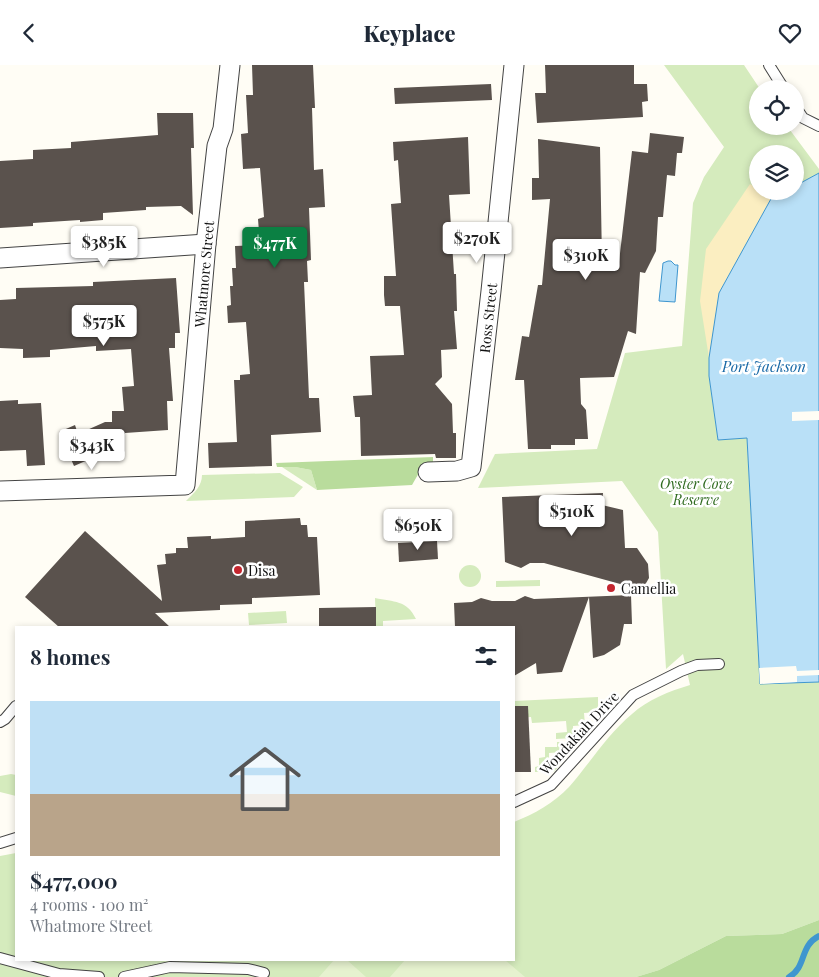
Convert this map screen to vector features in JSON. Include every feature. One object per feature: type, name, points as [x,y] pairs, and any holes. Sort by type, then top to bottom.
[{"type":"street","name":"Whatmore Street","points":[[0,491],[185,485],[206,244],[217,146],[223,129],[230,65]]},
{"type":"street","name":"Ross Street","points":[[428,473],[457,471],[471,467],[514,65]]},
{"type":"street","points":[[0,259],[206,244]]},
{"type":"lane","points":[[769,65],[778,80]]},
{"type":"lane","points":[[804,118],[819,126]]},
{"type":"lane","name":"Wondakiah Drive","points":[[515,802],[552,785],[633,695],[697,665],[719,664]]},
{"type":"lane","points":[[0,722],[15,707]]},
{"type":"lane","points":[[0,843],[15,837]]},
{"type":"lane","points":[[0,958],[59,975],[99,977]]},
{"type":"lane","points":[[124,977],[170,967],[248,969],[264,973]]},
{"type":"green space","name":"Oyster Cove Reserve","points":[[664,65],[744,65],[754,80],[749,80],[749,135],[794,135],[801,145],[749,145],[749,200],[770,200],[719,293],[709,358],[709,376],[718,440],[747,438],[760,683],[819,682],[819,920],[782,934],[726,936],[659,970],[636,977],[0,977],[0,856],[15,853],[15,961],[515,961],[515,822],[543,807],[563,793],[623,722],[638,709],[659,697],[690,685],[683,654],[666,669],[658,532],[622,481],[478,488],[495,454],[597,449],[625,353],[682,346],[693,203],[704,177],[724,147]]},
{"type":"green space","points":[[804,149],[819,169],[819,173],[804,181]]},
{"type":"green space","points":[[433,457],[433,470],[420,471],[412,485],[317,490],[311,470],[295,467],[277,467],[276,463]]},
{"type":"green space","points":[[282,467],[311,470],[317,490]]},
{"type":"green space","points":[[280,473],[303,487],[294,497],[186,501],[199,486],[202,475]]},
{"type":"green space","points":[[466,565],[474,565],[481,572],[481,580],[474,587],[466,587],[459,580],[459,572]]},
{"type":"green space","points":[[540,580],[540,586],[496,587],[496,581]]},
{"type":"green space","points":[[375,598],[394,601],[404,605],[416,619],[383,621],[383,626],[376,626]]},
{"type":"green space","points":[[286,611],[287,623],[249,625],[248,613]]},
{"type":"green space","points":[[598,697],[598,712],[584,713],[585,725],[573,726],[573,738],[556,739],[556,733],[567,732],[566,721],[532,723],[531,717],[515,718],[515,701]]},
{"type":"green space","points":[[557,742],[561,742],[561,752],[549,753],[549,763],[561,763],[554,772],[535,772],[535,767],[539,766],[539,758],[545,757],[545,747],[557,747]]},
{"type":"green space","points":[[15,775],[15,796],[0,792],[0,776]]},
{"type":"green space","points":[[819,920],[819,977],[636,977],[659,970],[726,936],[782,934]]},
{"type":"green space","points":[[333,961],[348,961],[366,977],[319,977]]},
{"type":"green space","points":[[404,961],[506,961],[525,977],[390,977]]},
{"type":"sand","points":[[749,185],[749,200],[770,200],[719,293],[709,358],[700,301],[706,249]]},
{"type":"water","name":"Port Jackson","points":[[819,173],[819,682],[760,684],[747,438],[718,440],[709,376],[709,358],[719,293],[770,200],[804,200],[804,181]]},
{"type":"water","points":[[668,261],[678,265],[675,302],[659,301],[663,263]]},
{"type":"pier","points":[[819,411],[819,420],[792,421],[792,412]]},
{"type":"pier","points":[[796,666],[797,671],[819,670],[819,675],[797,676],[797,682],[760,684],[759,668]]},
{"type":"building","points":[[252,65],[313,65],[315,108],[312,108],[314,170],[323,169],[325,207],[309,208],[311,260],[307,261],[308,282],[304,282],[309,398],[319,398],[321,432],[271,435],[272,466],[209,468],[208,443],[237,442],[234,380],[240,380],[240,375],[250,374],[246,322],[228,323],[227,306],[231,305],[230,286],[233,286],[232,268],[236,268],[235,246],[260,245],[258,219],[264,217],[260,168],[243,169],[241,134],[248,133],[246,95],[253,95]]},
{"type":"building","points":[[545,65],[634,65],[634,84],[647,84],[648,101],[642,102],[643,117],[537,123],[535,93],[546,93]]},
{"type":"building","points":[[491,84],[492,100],[395,104],[394,88]]},
{"type":"building","points":[[157,113],[193,113],[194,148],[191,148],[193,215],[181,206],[146,207],[146,210],[103,213],[103,220],[33,223],[33,226],[0,228],[0,161],[33,159],[33,150],[71,148],[71,142],[158,135]]},
{"type":"building","points":[[650,133],[684,137],[682,153],[677,153],[675,176],[667,175],[663,217],[658,217],[656,251],[645,273],[640,272],[636,334],[628,331],[614,377],[580,378],[581,404],[586,410],[588,439],[575,439],[575,445],[551,445],[551,449],[528,449],[524,380],[515,380],[522,336],[529,337],[538,285],[542,285],[550,199],[532,200],[532,178],[539,178],[538,139],[600,147],[602,261],[619,262],[632,151],[648,153]]},
{"type":"building","points":[[468,137],[470,194],[449,195],[454,274],[456,274],[457,311],[454,311],[457,349],[441,350],[442,377],[435,384],[452,404],[453,433],[456,433],[456,458],[436,458],[435,454],[361,456],[360,417],[355,417],[353,396],[372,395],[370,356],[404,355],[400,306],[385,306],[384,295],[384,276],[396,276],[391,204],[401,203],[398,160],[394,161],[393,142]]},
{"type":"building","points":[[176,278],[180,333],[175,333],[175,348],[169,348],[173,401],[167,401],[168,430],[125,433],[125,451],[119,457],[110,456],[106,452],[74,466],[59,432],[75,425],[78,434],[105,422],[112,422],[112,411],[124,411],[122,387],[134,386],[131,349],[96,351],[96,346],[50,350],[50,357],[23,358],[23,349],[0,348],[0,300],[16,299],[16,288],[93,286],[93,282]]},
{"type":"building","points":[[18,400],[18,404],[41,403],[45,465],[27,466],[26,450],[0,451],[0,401]]},
{"type":"building","points":[[603,493],[602,505],[623,510],[625,548],[637,548],[648,564],[649,578],[642,590],[544,563],[530,563],[521,568],[505,562],[502,497]]},
{"type":"building","points":[[300,518],[301,525],[307,525],[308,537],[317,537],[320,595],[252,598],[252,604],[220,605],[220,610],[155,613],[169,626],[58,626],[25,597],[85,531],[162,601],[157,565],[166,564],[165,554],[176,553],[176,548],[188,548],[187,537],[211,536],[211,539],[245,537],[245,521]]},
{"type":"building","points":[[437,541],[438,559],[399,562],[398,543]]},
{"type":"building","points":[[631,595],[632,624],[624,624],[620,645],[604,655],[593,658],[589,597],[562,672],[537,674],[536,663],[515,675],[515,626],[455,626],[454,603],[472,602],[481,598],[492,601],[515,601],[525,596],[534,599]]},
{"type":"building","points":[[376,607],[376,626],[319,626],[319,608]]},
{"type":"building","points":[[515,706],[528,706],[531,772],[515,772]]},
{"type":"waterway","points":[[789,977],[798,968],[808,945],[819,936]]},
{"type":"place","name":"Disa","points":[[238,570]]},
{"type":"place","name":"Camellia","points":[[611,588]]}]
